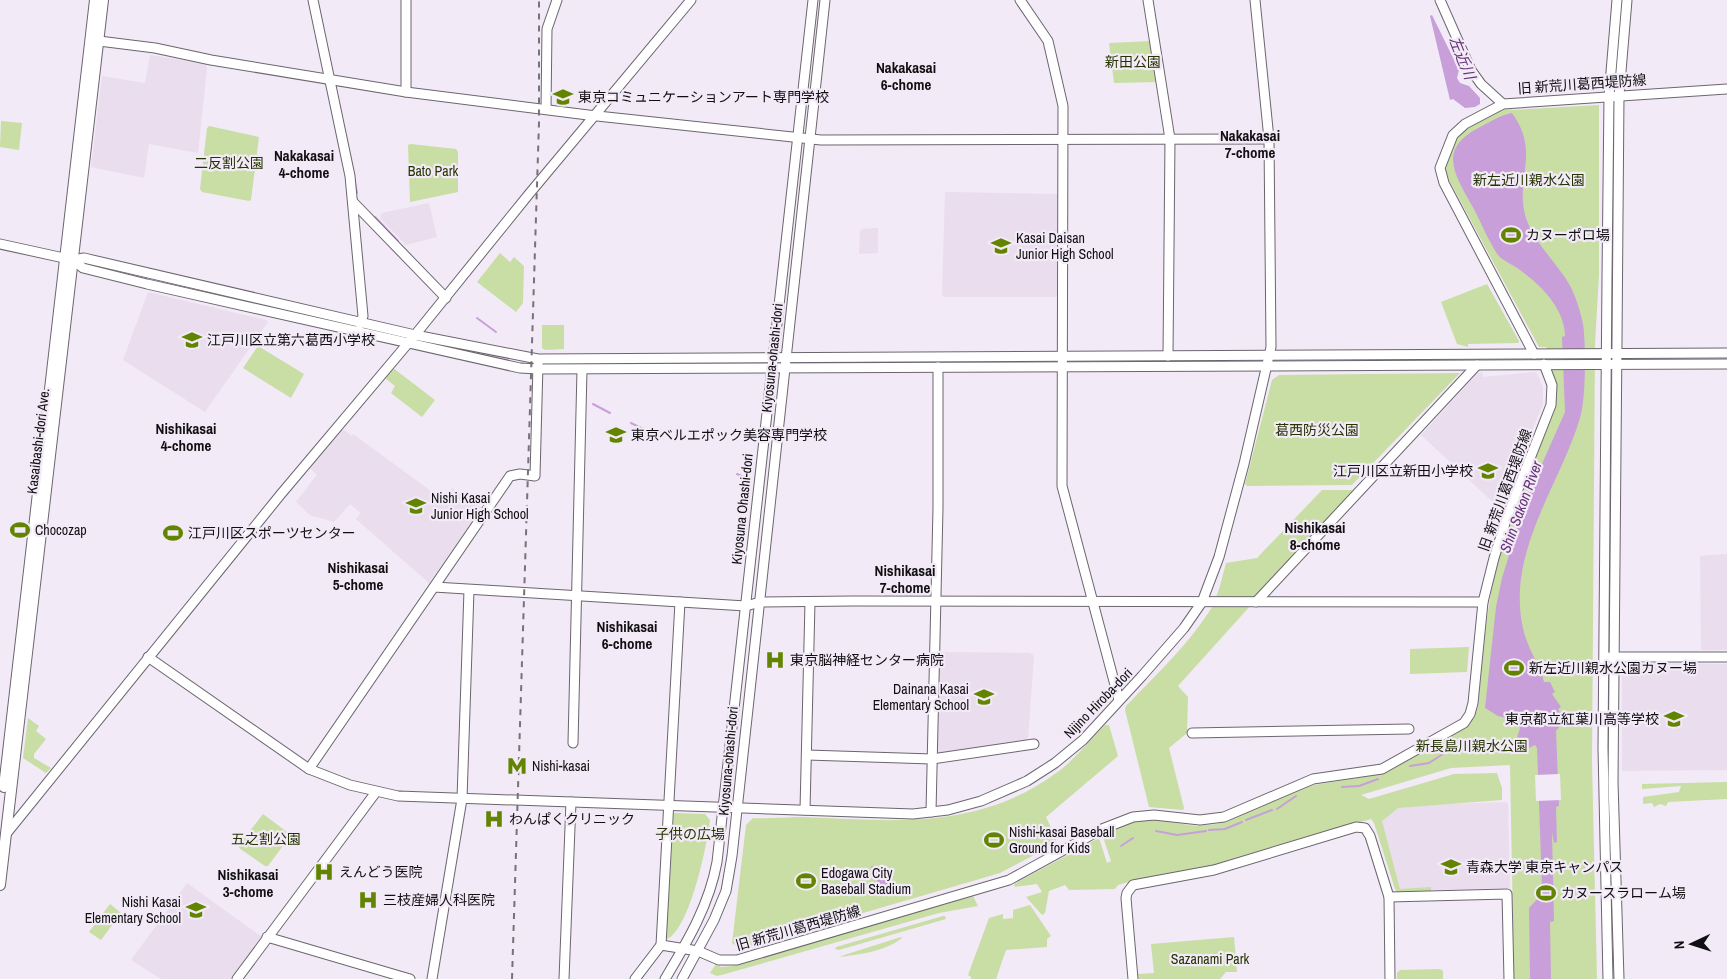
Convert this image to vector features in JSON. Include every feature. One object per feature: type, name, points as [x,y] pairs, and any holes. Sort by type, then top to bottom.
[{"type":"main road","name":"Kasaibashi-dori Ave.","points":[[0,881],[94,40],[95,0]]},
{"type":"main road","name":"Kasaibashi-dori Ave.","points":[[94,40],[103,0]]},
{"type":"main road","name":"Kasaibashi-dori Ave.","points":[[0,825],[69,259]]},
{"type":"street","points":[[313,0],[354,202],[363,316],[362,321],[354,330]]},
{"type":"street","points":[[406,0],[406,92]]},
{"type":"street","points":[[546,109],[547,29],[557,0]]},
{"type":"street","points":[[0,845],[5,835],[148,657],[691,0]]},
{"type":"street","name":"Kiyosuna Ohashi-dori","points":[[665,979],[700,918],[712,886],[719,851],[772,357],[813,0]]},
{"type":"street","name":"Kiyosuna-ohashi-dori","points":[[698,951],[726,891],[738,808],[825,0]]},
{"type":"street","points":[[1020,0],[1048,41],[1063,106],[1062,486],[1119,700]]},
{"type":"street","points":[[1148,0],[1170,139],[1168,356]]},
{"type":"street","name":"Nijino Hiroba-dori","points":[[148,657],[309,769],[333,780],[376,792],[405,797],[668,804],[896,814],[931,812],[982,801],[1013,788],[1041,773],[1083,740],[1184,628],[1202,602],[1219,558],[1244,464],[1271,347],[1269,139],[1254,0]]},
{"type":"street","points":[[1440,0],[1471,70],[1481,84],[1503,104]]},
{"type":"street","points":[[1617,0],[1609,96],[1612,354],[1610,657],[1618,979]]},
{"type":"street","points":[[1612,354],[1619,95],[1627,0]]},
{"type":"street","points":[[94,40],[155,48],[406,92],[811,139],[1269,139]]},
{"type":"street","name":"旧 新荒川葛西堤防線","points":[[1534,354],[1444,183],[1440,168],[1453,135],[1459,129],[1503,104],[1727,89]]},
{"type":"street","points":[[354,202],[446,298]]},
{"type":"street","points":[[0,244],[69,259],[84,258],[416,335],[538,359],[1727,353]]},
{"type":"street","points":[[69,259],[83,268],[520,368],[582,370],[1727,364]]},
{"type":"street","points":[[309,769],[510,476],[520,474],[535,476],[538,359]]},
{"type":"street","name":"旧 新荒川葛西堤防線","points":[[661,945],[698,951],[719,960],[737,960],[1009,880],[1102,829],[1133,817],[1154,815],[1200,820],[1224,817],[1304,782],[1322,777],[1382,769],[1464,723],[1474,703],[1483,602],[1507,517],[1550,410],[1552,385],[1549,364]]},
{"type":"street","points":[[1256,602],[1477,365]]},
{"type":"street","points":[[931,812],[938,367]]},
{"type":"street","points":[[573,743],[582,370]]},
{"type":"street","points":[[434,587],[746,606],[760,602],[935,601],[1483,602]]},
{"type":"street","points":[[432,979],[462,799],[469,590]]},
{"type":"street","points":[[635,979],[661,945],[680,602]]},
{"type":"street","points":[[805,810],[810,602]]},
{"type":"street","points":[[1610,657],[1727,657]]},
{"type":"street","points":[[1608,979],[1604,782],[1610,657]]},
{"type":"street","points":[[1192,733],[1409,729]]},
{"type":"street","points":[[806,755],[932,759],[1034,744]]},
{"type":"street","points":[[237,979],[376,792]]},
{"type":"street","points":[[564,979],[571,802]]},
{"type":"street","points":[[1133,979],[1126,893],[1133,885],[1214,870],[1356,827],[1365,828],[1370,836],[1389,897],[1390,979]]},
{"type":"street","points":[[1389,897],[1507,894],[1509,979]]},
{"type":"street","points":[[267,937],[410,979]]},
{"type":"street","points":[[682,979],[698,951]]},
{"type":"shaded area","points":[[1432,15],[1459,70],[1457,78],[1460,83],[1469,86],[1480,98],[1480,104],[1475,107],[1465,108],[1453,99],[1450,100],[1430,16]]},
{"type":"shaded area","points":[[150,55],[206,64],[198,153],[149,144],[144,178],[91,167],[102,76],[145,83]]},
{"type":"shaded area","points":[[1512,113],[1525,141],[1523,204],[1526,218],[1537,240],[1572,290],[1583,324],[1585,344],[1585,371],[1580,418],[1573,439],[1536,523],[1523,566],[1520,589],[1521,617],[1524,631],[1544,682],[1550,682],[1555,692],[1552,694],[1561,707],[1558,709],[1562,716],[1559,719],[1562,724],[1556,731],[1559,806],[1556,807],[1557,842],[1554,843],[1552,832],[1554,921],[1550,922],[1551,979],[1530,979],[1529,908],[1540,896],[1542,887],[1537,748],[1535,745],[1529,748],[1517,738],[1520,728],[1516,720],[1498,716],[1485,708],[1496,607],[1502,578],[1526,500],[1565,412],[1562,337],[1565,336],[1564,326],[1556,307],[1543,290],[1518,268],[1498,255],[1461,186],[1453,164],[1458,144],[1467,135],[1496,118]]},
{"type":"shaded area","name":"Kasai Daisan Junior High School","points":[[945,192],[1058,194],[1058,297],[944,297],[942,295]]},
{"type":"shaded area","points":[[429,203],[437,237],[406,245],[380,218],[381,213]]},
{"type":"shaded area","points":[[878,228],[878,253],[859,254],[860,231],[862,229]]},
{"type":"shaded area","name":"江戸川区立第六葛西小学校","points":[[148,292],[268,322],[205,412],[123,360]]},
{"type":"shaded area","name":"江戸川区立新田小学校","points":[[1483,372],[1483,377],[1535,372],[1543,388],[1543,404],[1501,507],[1498,507],[1421,435],[1478,373]]},
{"type":"shaded area","name":"Nishi Kasai Junior High School","points":[[341,428],[352,436],[353,434],[443,500],[452,488],[482,508],[429,583],[356,519],[361,513],[350,504],[334,522],[310,515],[296,502],[317,475],[309,467]]},
{"type":"shaded area","points":[[1727,554],[1727,650],[1701,650],[1700,556]]},
{"type":"shaded area","name":"Dainana Kasai Elementary School","points":[[941,652],[1030,653],[1034,656],[1028,738],[1025,741],[939,754],[936,752],[938,655]]},
{"type":"shaded area","name":"東京都立紅葉川高等学校","points":[[1627,663],[1727,664],[1727,770],[1622,771],[1622,668]]},
{"type":"shaded area","name":"青森大学 東京キャンパス","points":[[1505,802],[1508,804],[1510,888],[1399,891],[1380,820],[1398,806]]},
{"type":"shaded area","points":[[871,866],[878,866],[881,874],[892,884],[901,885],[902,893],[890,891],[881,886],[872,872]]},
{"type":"shaded area","name":"Nishi Kasai Elementary School","points":[[187,883],[262,937],[231,979],[161,979],[131,960]]},
{"type":"green space","name":"新田公園","points":[[1152,41],[1158,82],[1114,83],[1109,43]]},
{"type":"green space","points":[[1599,105],[1599,275],[1595,344],[1592,762],[1597,979],[1514,979],[1510,765],[1451,768],[1361,795],[1369,799],[1454,774],[1497,773],[1502,788],[1502,800],[1398,808],[1382,821],[1400,889],[1431,887],[1431,891],[1397,892],[1371,819],[1219,865],[1132,881],[1118,885],[1115,889],[1069,890],[1065,885],[1049,891],[1045,913],[1042,915],[1026,897],[1042,892],[1037,884],[1015,887],[1014,884],[1099,838],[1107,863],[1111,861],[1102,834],[1121,824],[1139,820],[1156,820],[1196,826],[1217,824],[1308,786],[1382,774],[1461,730],[1474,718],[1478,707],[1488,614],[1498,559],[1516,503],[1554,412],[1556,395],[1546,347],[1539,347],[1449,180],[1444,162],[1450,145],[1460,130],[1485,115],[1508,110]]},
{"type":"green space","points":[[1,121],[22,123],[19,150],[0,147]]},
{"type":"green space","name":"二反割公園","points":[[209,126],[259,137],[251,200],[202,192],[200,189],[207,128]]},
{"type":"green space","name":"Bato Park","points":[[408,145],[456,149],[458,152],[458,192],[410,202]]},
{"type":"green space","points":[[500,253],[510,262],[514,257],[524,266],[523,303],[516,312],[477,282]]},
{"type":"green space","points":[[1487,284],[1519,341],[1518,343],[1468,344],[1468,347],[1457,344],[1441,302]]},
{"type":"green space","points":[[542,325],[564,325],[564,349],[545,350],[542,348]]},
{"type":"green space","points":[[258,346],[304,374],[291,398],[243,368]]},
{"type":"green space","points":[[393,368],[435,400],[422,417],[391,393],[395,386],[385,378]]},
{"type":"green space","name":"葛西防災公園","points":[[1460,373],[1352,485],[1247,486],[1245,484],[1272,380],[1279,375]]},
{"type":"green space","points":[[1322,490],[1353,490],[1353,492],[1178,686],[1188,697],[1187,733],[1169,748],[1184,808],[1183,810],[1149,807],[1125,710],[1126,706],[1194,633],[1212,607],[1226,563],[1257,558]]},
{"type":"green space","points":[[1469,647],[1467,672],[1410,674],[1410,649]]},
{"type":"green space","points":[[28,718],[39,726],[36,731],[46,739],[34,754],[34,758],[51,768],[46,773],[23,758]]},
{"type":"green space","points":[[1105,725],[1109,725],[1118,756],[1046,817],[1056,839],[1055,844],[1000,873],[740,949],[732,943],[746,825],[753,818],[802,817],[903,820],[967,813],[998,804],[1029,790],[1059,771]]},
{"type":"green space","points":[[1727,782],[1727,799],[1668,802],[1666,806],[1660,804],[1654,807],[1652,803],[1643,804],[1643,797],[1679,792],[1681,786],[1642,789],[1642,784]]},
{"type":"green space","name":"子供の広場","points":[[674,813],[705,814],[710,820],[701,866],[690,903],[675,932],[667,939],[666,938]]},
{"type":"green space","name":"五之割公園","points":[[263,814],[291,835],[268,866],[265,866],[239,848],[239,845]]},
{"type":"green space","points":[[973,896],[978,906],[939,913],[717,976],[710,973],[716,964],[721,967],[732,966]]},
{"type":"green space","points":[[110,904],[121,913],[101,940],[89,932]]},
{"type":"green space","points":[[1030,905],[1051,936],[1047,939],[1047,947],[1006,950],[996,979],[971,979],[968,975],[989,918],[1003,914],[1003,919],[1013,918],[1013,910]]},
{"type":"green space","points":[[943,916],[946,919],[839,950],[835,949],[836,947]]},
{"type":"green space","points":[[901,937],[880,949],[863,954],[838,957]]},
{"type":"green space","name":"Sazanami Park","points":[[1234,937],[1237,972],[1226,972],[1220,979],[1139,979],[1138,974],[1154,973],[1151,944]]},
{"type":"green space","points":[[1440,969],[1443,971],[1443,979],[1397,979],[1397,973],[1400,970]]},
{"type":"pier","points":[[1560,774],[1561,800],[1536,801],[1535,775]]},
{"type":"waterway","points":[[317,0],[323,28]]},
{"type":"waterway","points":[[351,161],[357,193]]},
{"type":"waterway","points":[[375,217],[398,241]]},
{"type":"waterway","points":[[477,318],[496,332]]},
{"type":"waterway","points":[[593,404],[610,413]]},
{"type":"waterway","points":[[631,423],[645,430]]},
{"type":"waterway","points":[[737,474],[744,477]]},
{"type":"waterway","points":[[1410,766],[1429,763],[1449,750],[1470,748],[1483,743]]},
{"type":"waterway","points":[[1342,787],[1359,786],[1378,779]]},
{"type":"waterway","points":[[1277,809],[1296,796]]},
{"type":"waterway","points":[[1246,820],[1272,810]]},
{"type":"waterway","points":[[1209,830],[1225,829],[1242,822]]},
{"type":"waterway","points":[[1156,831],[1177,835],[1206,831]]},
{"type":"waterway","points":[[1121,846],[1133,838]]},
{"type":"railway","points":[[512,979],[539,122],[539,0]]},
{"type":"place","name":"東京コミュニケーションアート専門学校","points":[[563,97]]},
{"type":"place","name":"カヌーポロ場","points":[[1511,235]]},
{"type":"place","name":"Kasai Daisan Junior High School","points":[[1001,246]]},
{"type":"place","name":"江戸川区立第六葛西小学校","points":[[192,340]]},
{"type":"place","name":"東京ベルエポック美容専門学校","points":[[616,435]]},
{"type":"place","name":"江戸川区立新田小学校","points":[[1488,471]]},
{"type":"place","name":"Nishi Kasai Junior High School","points":[[416,506]]},
{"type":"place","name":"Chocozap","points":[[20,530]]},
{"type":"place","name":"江戸川区スポーツセンター","points":[[173,533]]},
{"type":"place","name":"東京脳神経センター病院","points":[[775,660]]},
{"type":"place","name":"新左近川親水公園カヌー場","points":[[1514,668]]},
{"type":"place","name":"Dainana Kasai Elementary School","points":[[984,697]]},
{"type":"place","name":"東京都立紅葉川高等学校","points":[[1674,719]]},
{"type":"place","name":"Nishi-kasai","points":[[517,766]]},
{"type":"place","name":"わんぱくクリニック","points":[[494,819]]},
{"type":"place","name":"Nishi-kasai Baseball Ground for Kids","points":[[994,840]]},
{"type":"place","name":"青森大学 東京キャンパス","points":[[1451,867]]},
{"type":"place","name":"えんどう医院","points":[[324,872]]},
{"type":"place","name":"Edogawa City Baseball Stadium","points":[[806,881]]},
{"type":"place","name":"カヌースラローム場","points":[[1546,893]]},
{"type":"place","name":"三枝産婦人科医院","points":[[368,900]]},
{"type":"place","name":"Nishi Kasai Elementary School","points":[[196,910]]},
{"type":"district","name":"Nakakasai 6-chome","points":[[906,76]]},
{"type":"district","name":"Nakakasai 7-chome","points":[[1250,144]]},
{"type":"district","name":"Nakakasai 4-chome","points":[[304,164]]},
{"type":"district","name":"Nishikasai 4-chome","points":[[186,438]]},
{"type":"district","name":"Nishikasai 8-chome","points":[[1315,536]]},
{"type":"district","name":"Nishikasai 5-chome","points":[[358,576]]},
{"type":"district","name":"Nishikasai 7-chome","points":[[905,580]]},
{"type":"district","name":"Nishikasai 6-chome","points":[[627,636]]},
{"type":"district","name":"Nishikasai 3-chome","points":[[248,884]]},
{"type":"water label","name":"左近川","points":[[1462,58]]},
{"type":"water label","name":"Shin Sakon River","points":[[1521,507]]},
{"type":"park label","name":"新左近川親水公園","points":[[1529,180]]},
{"type":"park label","name":"新長島川親水公園","points":[[1472,746]]}]
